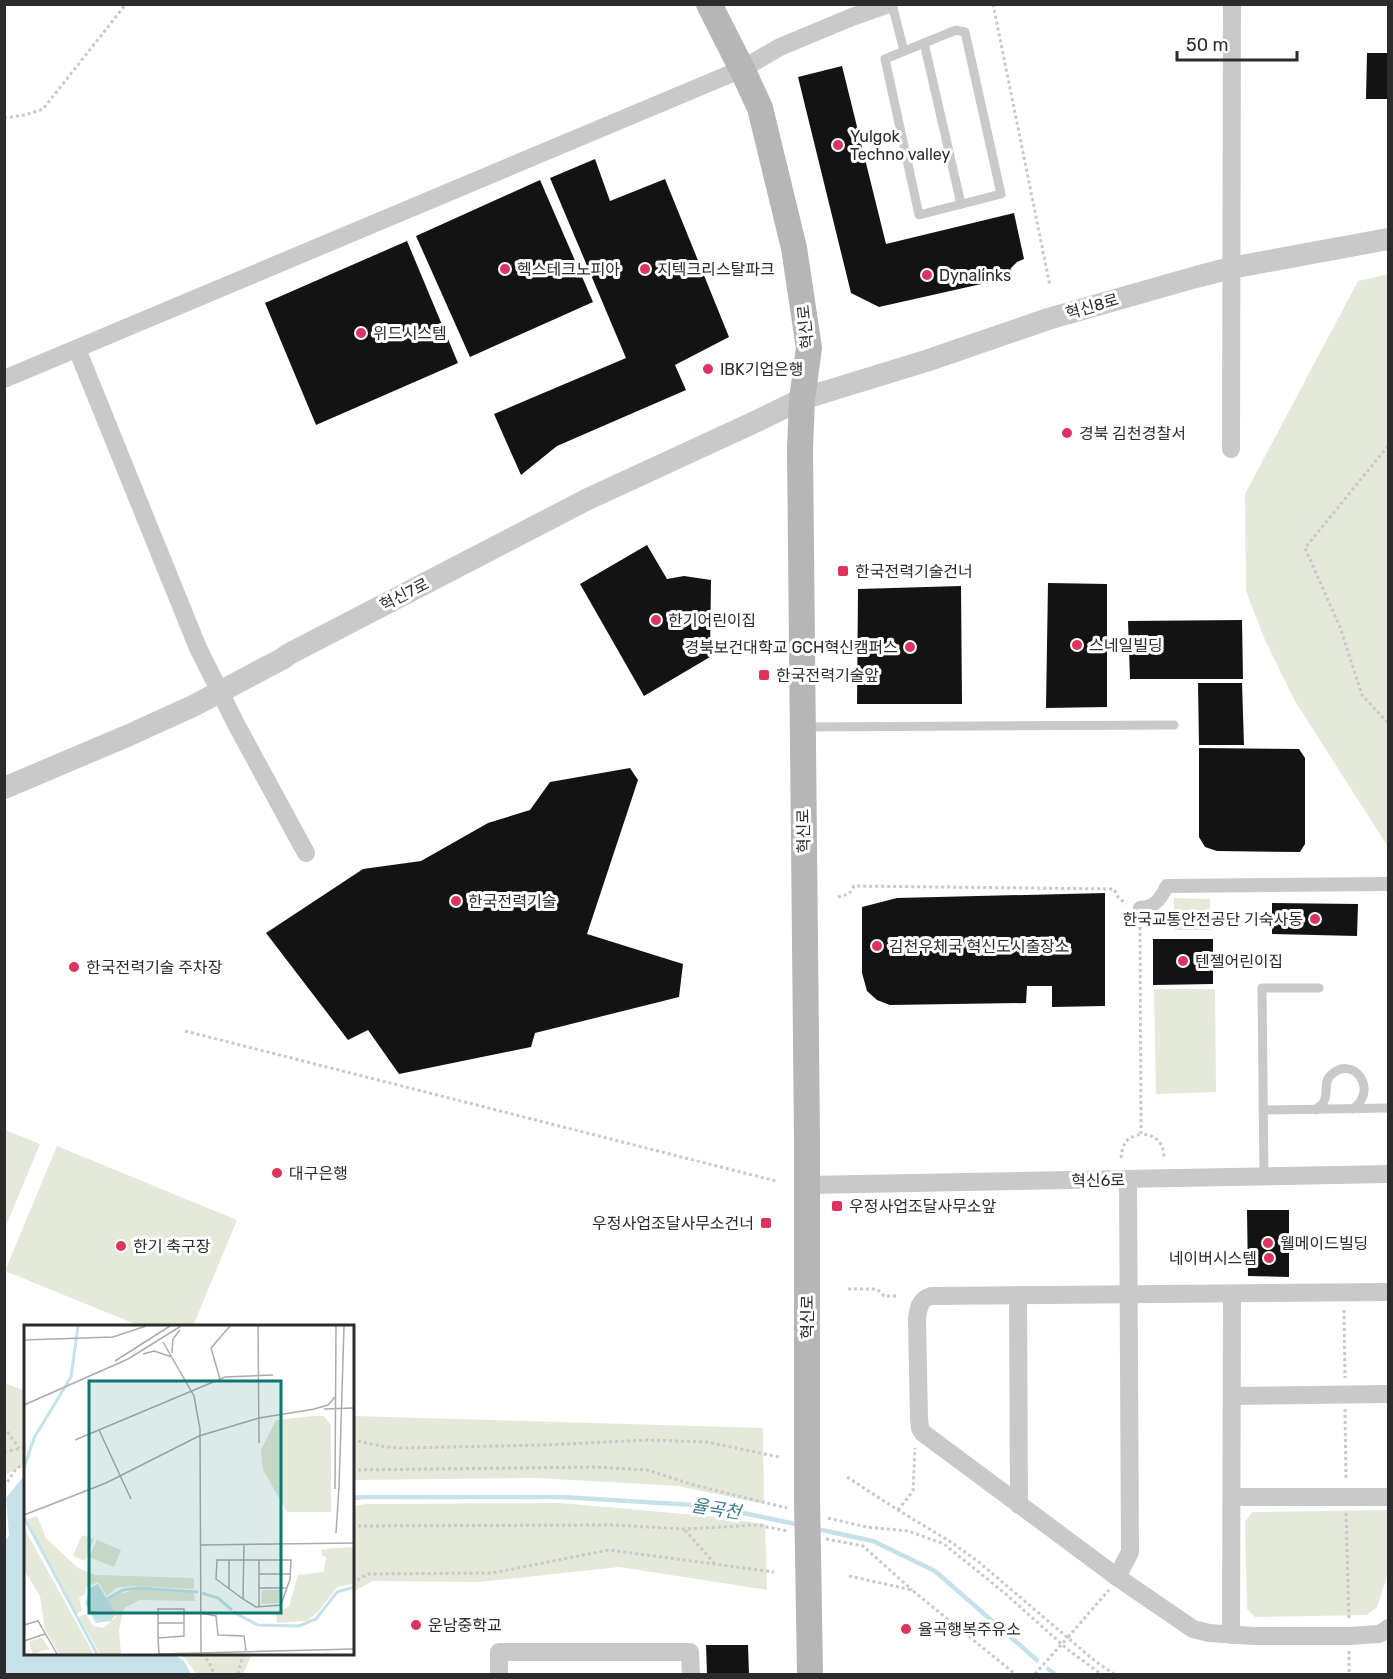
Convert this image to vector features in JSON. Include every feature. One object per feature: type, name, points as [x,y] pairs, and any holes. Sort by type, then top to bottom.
[{"type":"main road","name":"혁신로","points":[[709,4],[760,108],[794,248],[809,348],[802,399],[800,460],[808,1509],[814,1545],[810,1674]]},
{"type":"street","points":[[4,379],[742,69],[780,46],[890,4]]},
{"type":"street","points":[[1231,448],[1232,4]]},
{"type":"street","name":"혁신8로","points":[[802,399],[929,360],[1048,319],[1231,268],[1389,239]]},
{"type":"street","points":[[77,349],[198,648],[237,726],[306,853]]},
{"type":"street","name":"혁신7로","points":[[4,788],[127,736],[221,692],[289,654],[588,499],[802,399]]},
{"type":"street","points":[[1140,908],[1149,907],[1158,901],[1167,886],[1389,884]]},
{"type":"street","name":"혁신6로","points":[[807,1185],[1389,1174]]},
{"type":"street","points":[[1114,1582],[1130,1552],[1128,1179]]},
{"type":"street","points":[[1389,1292],[931,1296],[924,1298],[917,1311],[920,1428],[1020,1505],[1114,1582],[1193,1629],[1209,1633],[1349,1636],[1379,1634],[1389,1628]]},
{"type":"street","points":[[1231,1635],[1232,1294]]},
{"type":"street","points":[[1018,1295],[1020,1505]]},
{"type":"street","points":[[1232,1396],[1389,1394]]},
{"type":"street","points":[[1232,1497],[1389,1497]]},
{"type":"street","points":[[499,1674],[499,1652],[690,1652],[691,1674]]},
{"type":"lane","points":[[890,4],[904,51]]},
{"type":"lane","points":[[956,30],[965,33],[1001,194],[919,214],[885,59],[924,43],[956,30]]},
{"type":"lane","points":[[924,43],[961,204]]},
{"type":"lane","points":[[802,728],[1174,725]]},
{"type":"lane","points":[[1264,1178],[1262,988],[1319,988]]},
{"type":"lane","points":[[1316,1110],[1324,1102],[1330,1076],[1343,1069],[1359,1073],[1363,1079],[1363,1098],[1353,1109]]},
{"type":"lane","points":[[1263,1110],[1389,1108]]},
{"type":"path","points":[[4,118],[43,109],[126,4]]},
{"type":"path","points":[[993,4],[1050,286]]},
{"type":"path","points":[[1389,446],[1305,548],[1340,627],[1362,695],[1389,723]]},
{"type":"path","points":[[838,897],[849,894],[854,886],[1114,889],[1123,902],[1130,907],[1140,908],[1141,1134]]},
{"type":"path","points":[[185,1031],[776,1181]]},
{"type":"path","points":[[1121,1158],[1122,1146],[1129,1137],[1141,1134],[1158,1139],[1163,1148],[1164,1157]]},
{"type":"path","points":[[848,1289],[877,1289],[884,1296],[899,1296]]},
{"type":"path","points":[[1344,1302],[1345,1382]]},
{"type":"path","points":[[1345,1408],[1346,1487]]},
{"type":"path","points":[[4,1427],[19,1448]]},
{"type":"path","points":[[354,1440],[402,1448],[648,1440],[707,1442],[779,1457]]},
{"type":"path","points":[[4,1452],[24,1447]]},
{"type":"path","points":[[898,1510],[913,1491],[915,1448]]},
{"type":"path","points":[[4,1487],[16,1469],[24,1463]]},
{"type":"path","points":[[354,1470],[586,1467],[647,1470],[694,1485],[808,1509],[866,1527],[908,1531],[944,1544],[1101,1674]]},
{"type":"path","points":[[847,1477],[951,1542],[980,1563],[1095,1661],[1114,1674]]},
{"type":"path","points":[[1346,1509],[1349,1625]]},
{"type":"path","points":[[354,1526],[613,1525],[684,1528],[757,1525],[789,1531]]},
{"type":"path","points":[[684,1528],[716,1564]]},
{"type":"path","points":[[814,1545],[863,1546],[912,1590],[1015,1674]]},
{"type":"path","points":[[354,1582],[369,1574],[492,1573],[609,1550],[774,1572]]},
{"type":"path","points":[[849,1576],[912,1590]]},
{"type":"path","points":[[1035,1674],[1114,1582]]},
{"type":"path","points":[[1349,1649],[1350,1674]]},
{"type":"path","points":[[204,1655],[214,1674]]},
{"type":"path","points":[[238,1674],[243,1655]]},
{"type":"green space","points":[[1388,274],[1388,847],[1295,701],[1265,640],[1246,591],[1245,494],[1358,281]]},
{"type":"green space","points":[[1174,898],[1210,899],[1211,930],[1174,930]]},
{"type":"green space","points":[[1154,989],[1215,989],[1216,1092],[1156,1094]]},
{"type":"green space","points":[[5,1130],[40,1144],[5,1228]]},
{"type":"green space","name":"한기 축구장","points":[[57,1146],[237,1220],[193,1325],[138,1325],[5,1271]]},
{"type":"green space","points":[[5,1383],[24,1391],[24,1466],[5,1475]]},
{"type":"green space","points":[[354,1416],[763,1428],[764,1504],[678,1486],[537,1478],[354,1480]]},
{"type":"green space","points":[[560,1503],[707,1516],[765,1524],[767,1590],[619,1567],[479,1582],[373,1581],[354,1591],[354,1506]]},
{"type":"green space","points":[[1388,1510],[1388,1573],[1377,1607],[1367,1615],[1255,1617],[1247,1609],[1245,1522],[1252,1512]]},
{"type":"green space","points":[[180,1655],[252,1655],[243,1674],[196,1674]]},
{"type":"water","points":[[23,1477],[24,1655],[175,1655],[184,1661],[191,1674],[6,1674],[4,1541],[9,1536],[6,1498]]},
{"type":"building","points":[[1367,53],[1388,53],[1388,99],[1366,99]]},
{"type":"building","name":"Yulgok Techno valley","points":[[842,66],[886,244],[1014,213],[1024,259],[1011,268],[1008,278],[879,307],[851,293],[798,77]]},
{"type":"building","name":"지텍크리스탈파크","points":[[595,159],[610,201],[665,179],[729,337],[675,365],[686,390],[557,446],[521,475],[494,414],[626,358],[550,178]]},
{"type":"building","name":"헥스테크노피아","points":[[540,180],[593,302],[470,357],[416,236]]},
{"type":"building","name":"위드시스템","points":[[407,241],[458,363],[316,425],[265,303]]},
{"type":"building","name":"한기어린이집","points":[[647,545],[667,579],[684,576],[711,580],[710,657],[644,696],[580,584]]},
{"type":"building","name":"스네일빌딩","points":[[1048,583],[1107,584],[1107,707],[1046,708]]},
{"type":"building","name":"경북보건대학교 GCH혁신캠퍼스","points":[[961,586],[962,704],[857,704],[858,589]]},
{"type":"building","points":[[1242,620],[1243,679],[1130,679],[1128,621]]},
{"type":"building","points":[[1198,683],[1242,683],[1244,745],[1199,745]]},
{"type":"building","points":[[1199,748],[1299,749],[1305,758],[1305,844],[1300,852],[1217,851],[1205,847],[1199,837]]},
{"type":"building","name":"한국전력기술","points":[[630,768],[638,780],[587,934],[683,964],[679,997],[535,1033],[531,1047],[399,1074],[368,1030],[348,1040],[266,933],[363,869],[421,861],[488,823],[530,810],[550,782]]},
{"type":"building","points":[[1105,893],[1105,1006],[1052,1007],[1052,986],[1027,986],[1026,1003],[890,1005],[877,1000],[867,991],[862,973],[862,907],[897,898]]},
{"type":"building","name":"한국교통안전공단 기숙사동","points":[[1272,903],[1358,904],[1357,936],[1272,934]]},
{"type":"building","name":"텐젤어린이집","points":[[1153,939],[1213,939],[1213,984],[1153,985]]},
{"type":"building","name":"웰메이드빌딩","points":[[1247,1210],[1289,1210],[1289,1277],[1248,1276]]},
{"type":"building","points":[[706,1645],[748,1645],[749,1674],[707,1674]]},
{"type":"waterway","name":"율곡천","points":[[354,1498],[562,1497],[710,1506],[800,1525]]},
{"type":"waterway","name":"율곡천","points":[[817,1529],[873,1541],[935,1571],[1037,1660]]},
{"type":"waterway","name":"율곡천","points":[[1048,1669],[1055,1674]]},
{"type":"place","name":"Yulgok Techno valley","points":[[838,145]]},
{"type":"place","name":"헥스테크노피아","points":[[505,269]]},
{"type":"place","name":"지텍크리스탈파크","points":[[645,269]]},
{"type":"place","name":"Dynalinks","points":[[927,275]]},
{"type":"place","name":"위드시스템","points":[[361,333]]},
{"type":"place","name":"IBK기업은행","points":[[708,369]]},
{"type":"place","name":"경북 김천경찰서","points":[[1067,433]]},
{"type":"place","name":"한국전력기술건너","points":[[843,571]]},
{"type":"place","name":"한기어린이집","points":[[656,620]]},
{"type":"place","name":"스네일빌딩","points":[[1077,645]]},
{"type":"place","name":"경북보건대학교 GCH혁신캠퍼스","points":[[910,647]]},
{"type":"place","name":"한국전력기술앞","points":[[764,675]]},
{"type":"place","name":"한국전력기술","points":[[456,901]]},
{"type":"place","name":"한국교통안전공단 기숙사동","points":[[1315,919]]},
{"type":"place","name":"김천우체국 혁신도시출장소","points":[[877,946]]},
{"type":"place","name":"텐젤어린이집","points":[[1183,961]]},
{"type":"place","name":"한국전력기술 주차장","points":[[74,967]]},
{"type":"place","name":"대구은행","points":[[277,1173]]},
{"type":"place","name":"우정사업조달사무소앞","points":[[837,1206]]},
{"type":"place","name":"우정사업조달사무소건너","points":[[766,1223]]},
{"type":"place","name":"웰메이드빌딩","points":[[1268,1243]]},
{"type":"place","name":"한기 축구장","points":[[121,1246]]},
{"type":"place","name":"네이버시스템","points":[[1269,1258]]},
{"type":"place","name":"운남중학교","points":[[416,1625]]},
{"type":"place","name":"율곡행복주유소","points":[[906,1629]]}]
